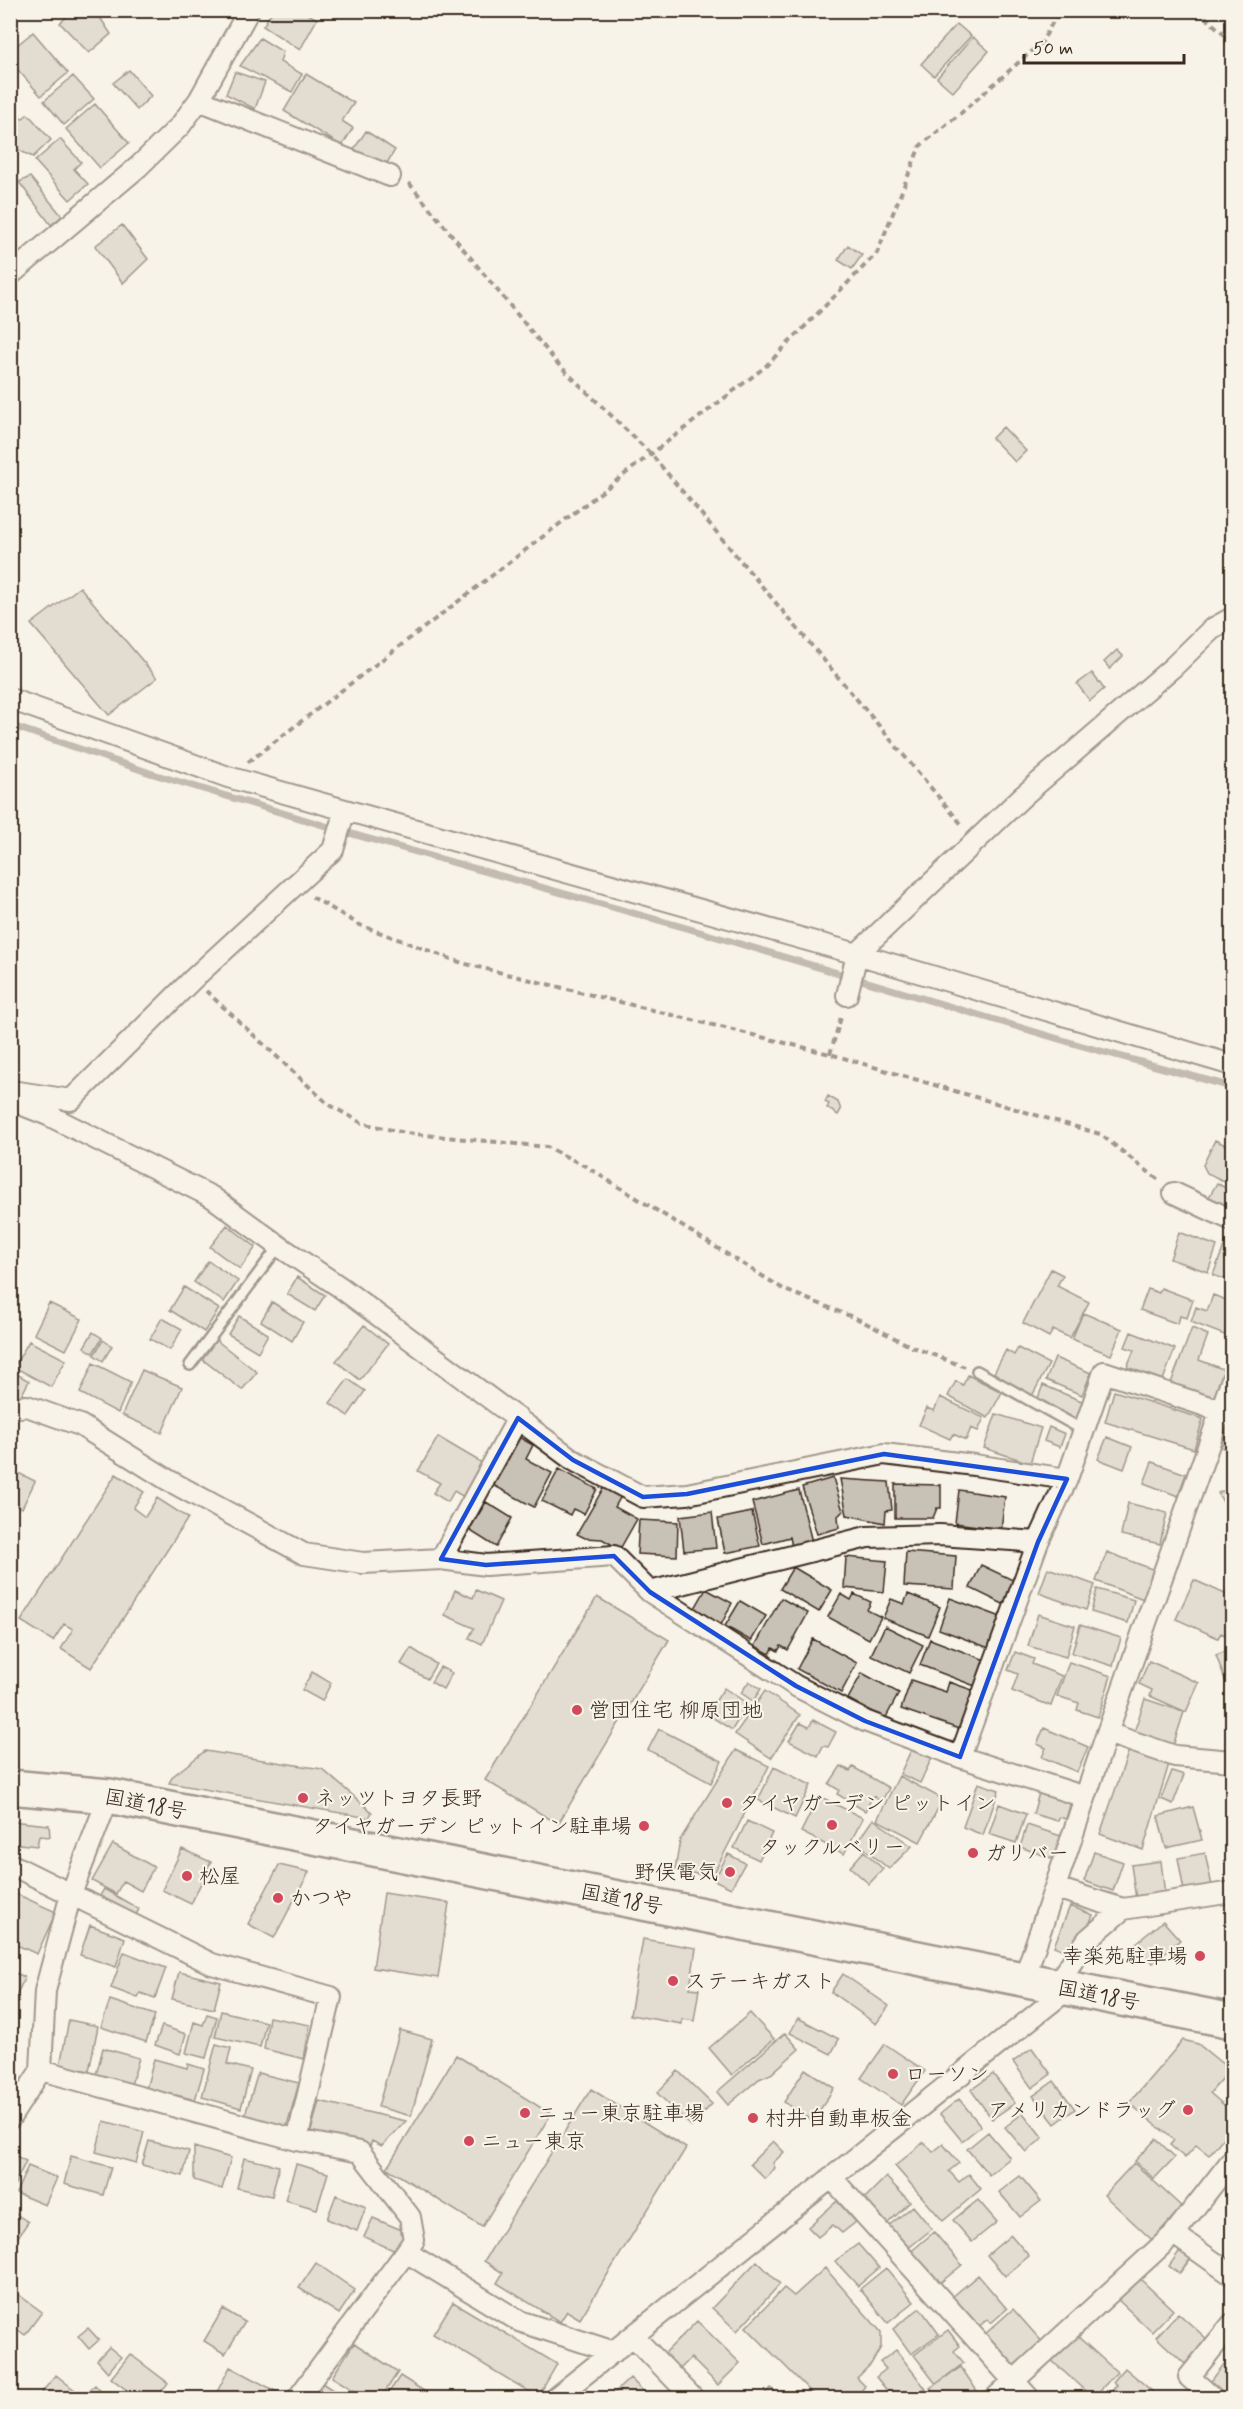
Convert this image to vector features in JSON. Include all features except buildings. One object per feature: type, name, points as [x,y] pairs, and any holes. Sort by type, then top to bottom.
[{"type":"highway","name":"国道18号","points":[[10,1787],[108,1796],[1233,2021]]},
{"type":"street","points":[[10,275],[138,167],[180,126],[199,100],[249,10]]},
{"type":"street","points":[[199,100],[390,176]]},
{"type":"street","points":[[847,995],[856,960],[975,840],[1173,667],[1212,629],[1233,618]]},
{"type":"street","points":[[10,699],[344,816],[1233,1065]]},
{"type":"street","points":[[10,1093],[18,1092],[71,1100],[194,979],[333,850],[344,816]]},
{"type":"street","points":[[10,1100],[48,1115],[212,1197],[340,1287],[573,1460],[644,1497],[687,1494],[884,1455],[1067,1479]]},
{"type":"street","points":[[1174,1192],[1233,1220]]},
{"type":"street","points":[[960,1757],[1038,1542],[1067,1479],[1104,1372],[1221,1411]]},
{"type":"street","points":[[1024,1979],[1056,1888],[1084,1797],[1233,1380]]},
{"type":"street","points":[[10,1408],[27,1406],[80,1425],[168,1480],[304,1554],[363,1563],[441,1559],[486,1565],[614,1556],[650,1592],[796,1686],[865,1721],[960,1757],[1084,1797]]},
{"type":"street","points":[[441,1559],[518,1418]]},
{"type":"street","points":[[650,1592],[867,1537],[940,1535],[1038,1542]]},
{"type":"street","points":[[1107,1732],[1175,1756],[1233,1761]]},
{"type":"street","points":[[10,2118],[41,2070],[45,1991],[71,1894],[108,1796]]},
{"type":"street","points":[[10,1864],[212,1964],[331,1997],[297,2140]]},
{"type":"street","points":[[1056,1888],[1123,1909],[1201,1899],[1233,1892]]},
{"type":"street","points":[[555,2398],[831,2177],[1062,1987],[1088,1940],[1123,1909]]},
{"type":"street","points":[[41,2070],[297,2140],[360,2152],[410,2217],[414,2240],[298,2398]]},
{"type":"street","points":[[995,2398],[1174,2234],[1233,2160]]},
{"type":"street","points":[[831,2177],[1029,2398]]},
{"type":"street","points":[[1174,2234],[1233,2275]]},
{"type":"street","points":[[406,2252],[519,2321],[614,2352]]},
{"type":"street","points":[[1213,2398],[1189,2377],[1233,2324]]},
{"type":"street","points":[[633,2336],[693,2398]]},
{"type":"lane","points":[[190,1365],[279,1246]]},
{"type":"lane","points":[[976,1371],[1083,1430]]},
{"type":"path","points":[[228,777],[765,367],[877,253],[920,146],[962,113],[1042,42],[1059,10]]},
{"type":"path","points":[[1197,10],[1223,33],[1233,53]]},
{"type":"path","points":[[390,176],[411,184],[558,364],[651,454],[975,840]]},
{"type":"path","points":[[293,886],[360,925],[462,963],[830,1054],[1100,1134],[1174,1192]]},
{"type":"path","points":[[194,979],[328,1104],[363,1123],[405,1133],[547,1147],[585,1166],[785,1290],[860,1320],[910,1346],[976,1371]]},
{"type":"path","points":[[830,1054],[847,995]]},
{"type":"highlighted area","points":[[518,1418],[573,1460],[643,1497],[687,1494],[884,1454],[1067,1479],[1038,1542],[960,1757],[865,1721],[796,1686],[650,1592],[614,1556],[486,1565],[441,1559]]},
{"type":"waterway","points":[[10,725],[150,773],[359,836],[690,929],[1079,1045],[1232,1087]]},
{"type":"place","name":"営団住宅 柳原団地","points":[[577,1710]]},
{"type":"place","name":"ネッツトヨタ長野","points":[[303,1798]]},
{"type":"place","name":"タイヤガーデン ピットイン","points":[[727,1803]]},
{"type":"place","name":"タックルベリー","points":[[832,1825]]},
{"type":"place","name":"タイヤガーデン ピットイン駐車場","points":[[644,1826]]},
{"type":"place","name":"ガリバー","points":[[973,1853]]},
{"type":"place","name":"野俣電気","points":[[730,1872]]},
{"type":"place","name":"松屋","points":[[187,1876]]},
{"type":"place","name":"かつや","points":[[278,1898]]},
{"type":"place","name":"幸楽苑駐車場","points":[[1200,1956]]},
{"type":"place","name":"ステーキガスト","points":[[673,1981]]},
{"type":"place","name":"ローソン","points":[[893,2074]]},
{"type":"place","name":"アメリカンドラッグ","points":[[1188,2110]]},
{"type":"place","name":"ニュー東京駐車場","points":[[525,2113]]},
{"type":"place","name":"村井自動車板金","points":[[753,2118]]},
{"type":"place","name":"ニュー東京","points":[[469,2141]]}]
